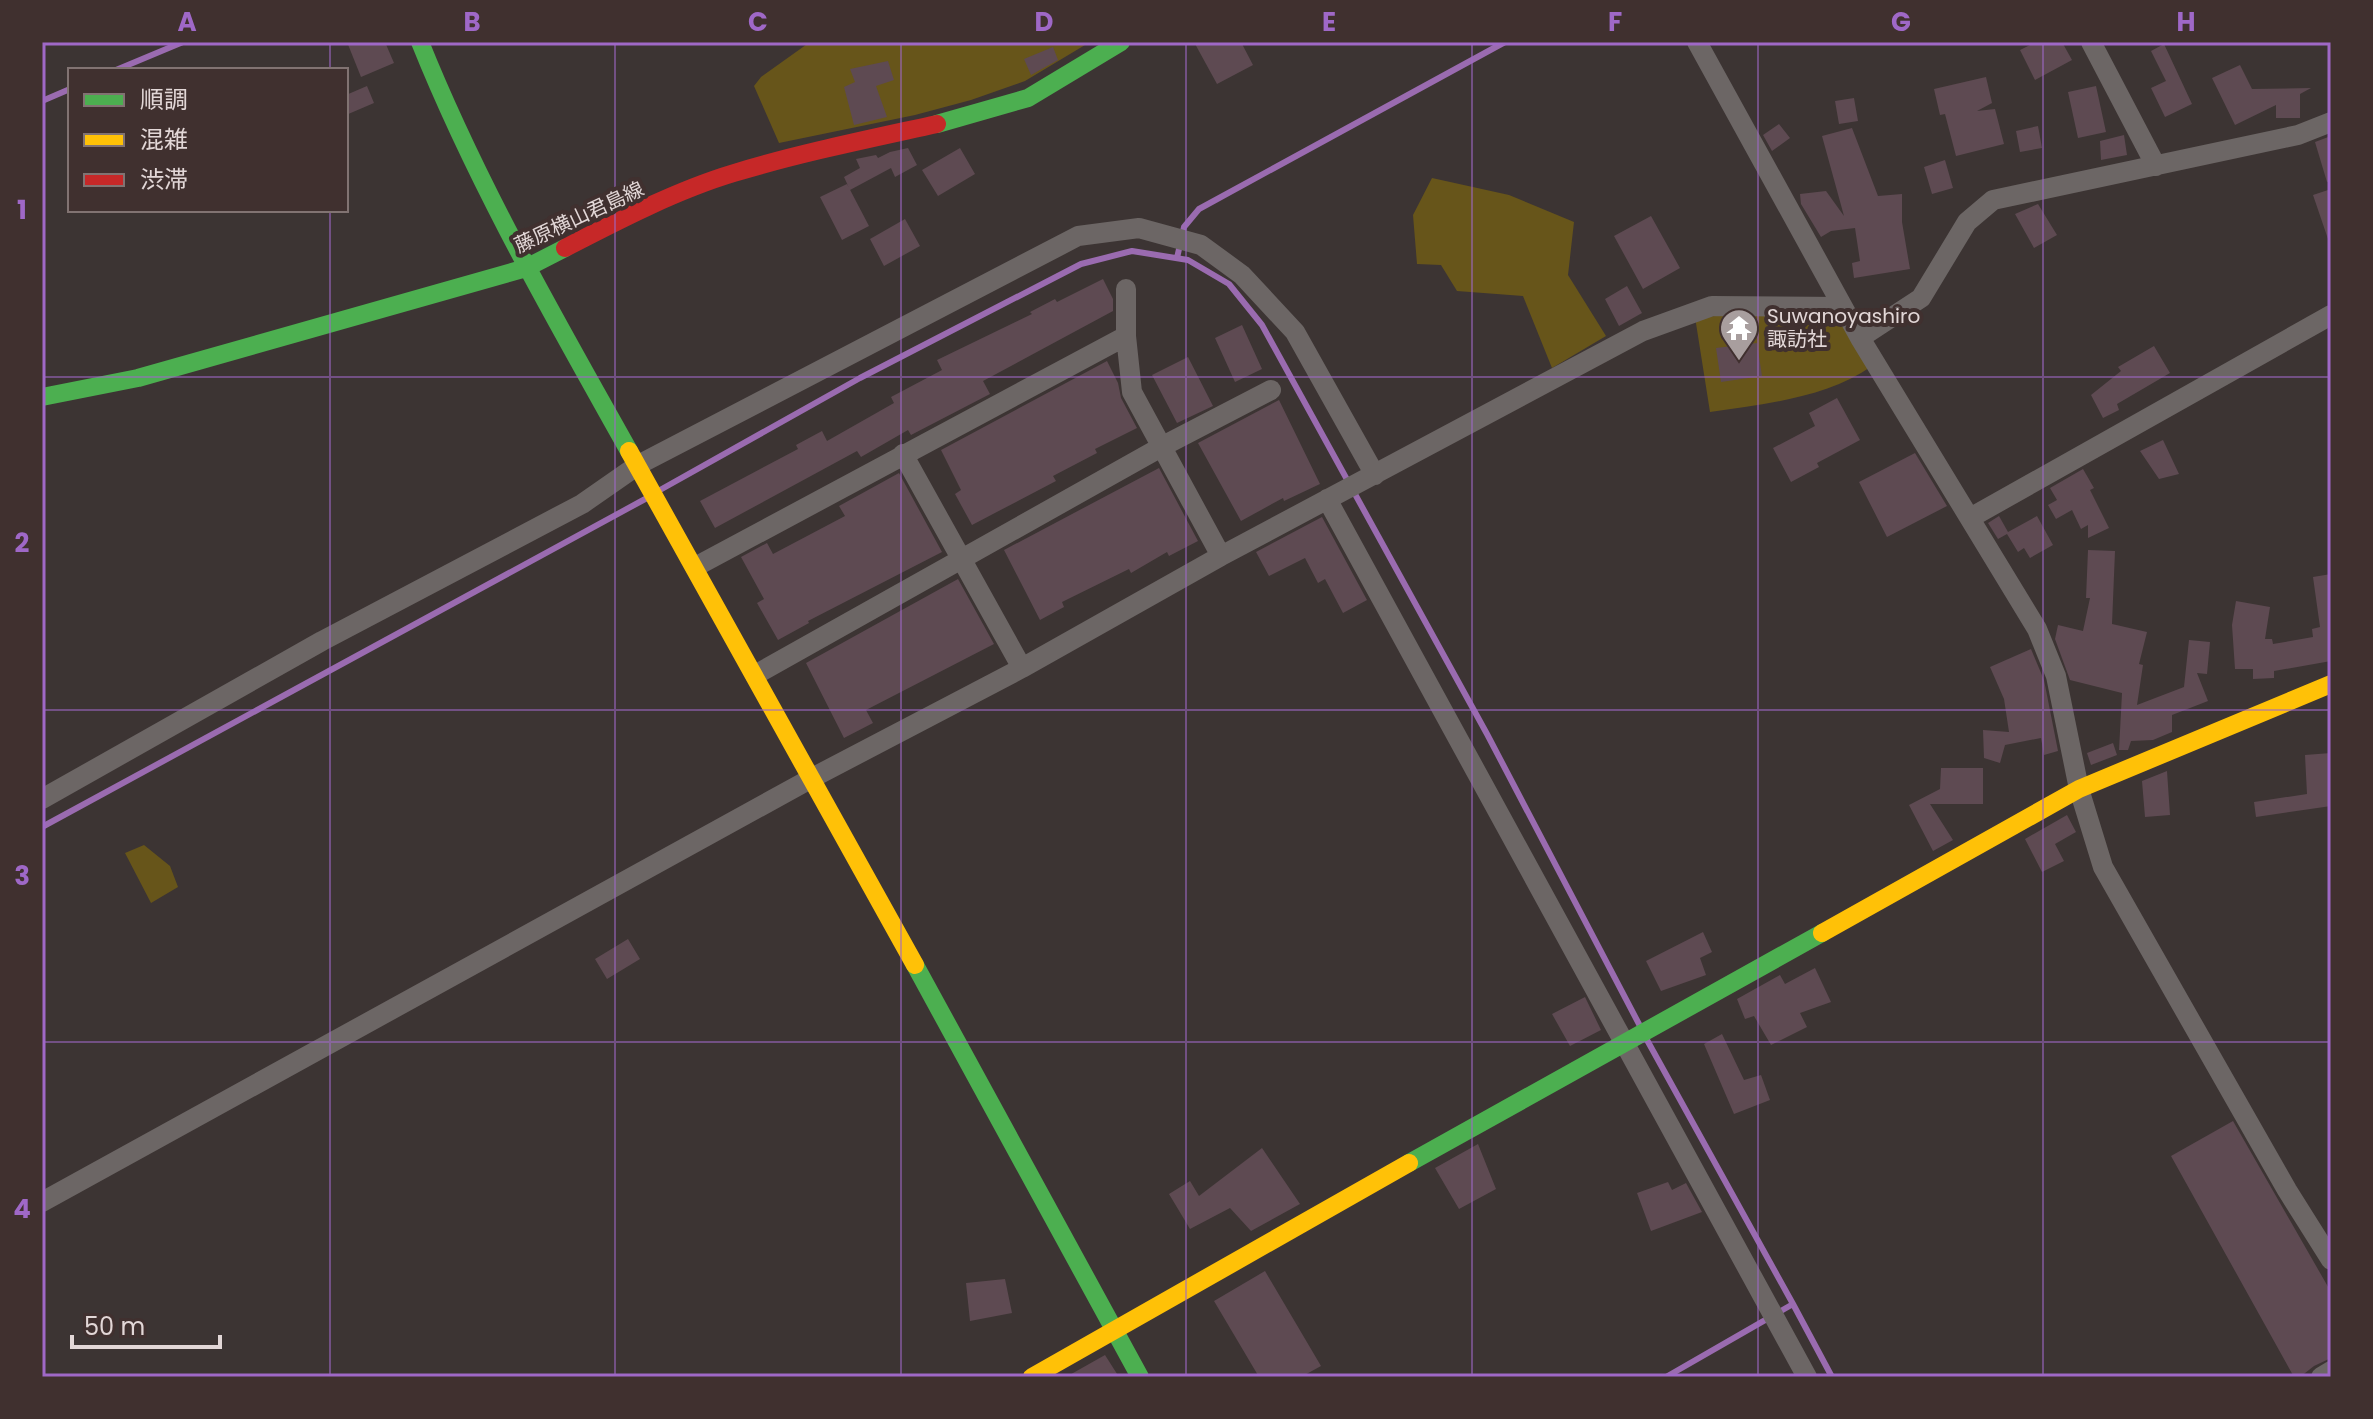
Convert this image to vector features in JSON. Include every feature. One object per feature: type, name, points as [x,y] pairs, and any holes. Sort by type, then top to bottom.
[{"type":"street","points":[[420,42],[445,104],[526,268],[755,675],[1140,1377]]},
{"type":"street","name":"藤原横山君島線","points":[[42,397],[138,378],[526,268],[621,219],[731,174],[837,146],[948,122],[1028,98],[1121,42]]},
{"type":"street","points":[[1697,42],[1842,307],[2042,640],[2056,676],[2079,789],[2103,867],[2287,1190],[2331,1260]]},
{"type":"street","points":[[2091,42],[2156,166]]},
{"type":"street","points":[[1860,338],[1921,298],[1967,222],[1993,200],[2298,135],[2331,122]]},
{"type":"street","points":[[42,799],[322,641],[582,504],[638,465],[1078,236],[1139,228],[1201,245],[1242,275],[1295,332],[1375,475]]},
{"type":"street","points":[[1126,289],[1126,336],[1132,392],[1221,556]]},
{"type":"street","points":[[42,1202],[812,778],[1022,668],[1221,556],[1643,331],[1712,306],[1842,307]]},
{"type":"street","points":[[1970,518],[2331,315]]},
{"type":"street","points":[[695,567],[1126,336]]},
{"type":"street","points":[[755,675],[1163,446],[1271,390]]},
{"type":"street","points":[[903,454],[1022,668]]},
{"type":"street","points":[[1332,497],[1807,1377]]},
{"type":"street","points":[[1032,1377],[2079,789],[2331,684]]},
{"type":"street","points":[[2321,1377],[2331,1371]]},
{"type":"shaded area","points":[[810,42],[1090,42],[1025,81],[971,100],[779,143],[754,86],[761,77]]},
{"type":"shaded area","points":[[1432,178],[1509,195],[1574,222],[1568,275],[1606,336],[1552,368],[1523,296],[1457,291],[1441,265],[1417,264],[1413,215]]},
{"type":"shaded area","points":[[1841,310],[1872,366],[1815,393],[1710,412],[1695,317]]},
{"type":"shaded area","points":[[144,845],[170,866],[178,887],[151,903],[125,853]]},
{"type":"building","points":[[347,42],[385,42],[394,63],[361,77]]},
{"type":"building","points":[[1194,42],[1241,42],[1253,65],[1217,84]]},
{"type":"building","points":[[2036,42],[2062,42],[2072,60],[2035,80],[2020,50]]},
{"type":"building","points":[[2164,44],[2192,104],[2165,117],[2151,88],[2166,81],[2151,51]]},
{"type":"building","points":[[1053,47],[1058,60],[1031,75],[1024,59]]},
{"type":"building","points":[[888,61],[894,80],[876,86],[887,117],[854,125],[844,87],[855,82],[850,69]]},
{"type":"building","points":[[2240,65],[2252,89],[2311,88],[2300,94],[2300,118],[2276,118],[2276,105],[2235,125],[2212,78]]},
{"type":"building","points":[[1986,77],[1992,103],[1977,111],[1995,109],[2004,144],[1956,156],[1945,114],[1940,115],[1934,89]]},
{"type":"building","points":[[367,86],[374,103],[348,114],[348,94]]},
{"type":"building","points":[[2096,86],[2106,132],[2078,138],[2068,92]]},
{"type":"building","points":[[1854,98],[1858,121],[1839,124],[1835,101]]},
{"type":"building","points":[[1779,124],[1790,138],[1772,151],[1763,135]]},
{"type":"building","points":[[2038,126],[2042,148],[2020,152],[2016,131]]},
{"type":"building","points":[[1852,128],[1878,196],[1902,194],[1902,222],[1910,269],[1854,278],[1852,263],[1860,261],[1855,228],[1831,231],[1821,237],[1801,204],[1800,194],[1826,191],[1844,216],[1822,136]]},
{"type":"building","points":[[2124,135],[2127,155],[2101,160],[2100,141]]},
{"type":"building","points":[[2331,136],[2331,181],[2327,182],[2315,142]]},
{"type":"building","points":[[908,148],[917,165],[895,177],[891,168],[850,190],[844,177],[860,168],[856,159],[876,155],[878,158]]},
{"type":"building","points":[[960,148],[975,174],[938,196],[922,170]]},
{"type":"building","points":[[1945,160],[1953,188],[1932,194],[1924,167]]},
{"type":"building","points":[[847,184],[869,226],[842,240],[820,197]]},
{"type":"building","points":[[2331,189],[2331,238],[2328,239],[2313,195]]},
{"type":"building","points":[[2038,204],[2057,235],[2034,248],[2015,214]]},
{"type":"building","points":[[1651,216],[1680,268],[1643,289],[1614,236]]},
{"type":"building","points":[[905,219],[920,246],[884,266],[870,239]]},
{"type":"building","points":[[1103,279],[1113,299],[1113,311],[983,381],[990,394],[911,435],[908,430],[861,457],[857,451],[715,528],[700,501],[798,449],[796,445],[822,431],[827,441],[894,403],[891,397],[942,370],[937,360],[1032,314],[1030,312],[1055,299],[1057,302]]},
{"type":"building","points":[[1627,286],[1642,313],[1619,326],[1605,299]]},
{"type":"building","points":[[1242,325],[1262,369],[1235,382],[1215,338]]},
{"type":"building","name":"Suwanoyashiro 諏訪社","points":[[1757,343],[1762,376],[1721,382],[1716,348]]},
{"type":"building","points":[[2154,346],[2170,373],[2117,404],[2119,410],[2103,418],[2091,395],[2121,371],[2118,367]]},
{"type":"building","points":[[1188,357],[1213,406],[1177,423],[1152,375]]},
{"type":"building","points":[[1107,361],[1137,428],[1095,449],[1097,453],[1053,476],[1056,481],[972,525],[955,494],[961,490],[941,450]]},
{"type":"building","points":[[1837,398],[1860,440],[1817,463],[1819,467],[1791,482],[1773,448],[1815,426],[1809,413]]},
{"type":"building","points":[[1279,400],[1320,484],[1284,501],[1283,498],[1241,521],[1198,443]]},
{"type":"building","points":[[2163,440],[2179,474],[2159,479],[2140,451]]},
{"type":"building","points":[[1915,453],[1947,506],[1887,537],[1859,482]]},
{"type":"building","points":[[1159,468],[1198,541],[1169,556],[1167,552],[1131,573],[1129,569],[1062,602],[1064,607],[1040,620],[1004,550]]},
{"type":"building","points":[[2083,469],[2094,488],[2090,490],[2109,528],[2088,538],[2088,525],[2081,529],[2072,510],[2056,519],[2048,505],[2057,500],[2050,488]]},
{"type":"building","points":[[899,473],[942,552],[808,621],[778,640],[757,603],[764,599],[741,557],[767,543],[773,554],[845,516],[839,506]]},
{"type":"building","points":[[1999,516],[2008,532],[2037,516],[2053,545],[2030,558],[2024,548],[2018,552],[2007,534],[1998,539],[1988,523]]},
{"type":"building","points":[[1322,517],[1367,600],[1343,613],[1325,579],[1318,583],[1305,558],[1269,576],[1256,552]]},
{"type":"building","points":[[2088,550],[2115,551],[2112,624],[2147,632],[2139,664],[2143,665],[2137,705],[2184,687],[2189,640],[2210,642],[2207,674],[2197,673],[2208,701],[2172,715],[2172,732],[2153,740],[2131,741],[2128,750],[2119,750],[2122,693],[2070,680],[2055,639],[2058,625],[2083,631],[2090,598],[2086,598]]},
{"type":"building","points":[[2331,574],[2331,661],[2274,671],[2274,678],[2253,679],[2253,669],[2235,669],[2232,625],[2236,601],[2270,607],[2265,639],[2272,639],[2273,644],[2313,637],[2312,629],[2320,627],[2313,577]]},
{"type":"building","points":[[958,579],[994,644],[866,710],[873,723],[844,738],[806,663]]},
{"type":"building","points":[[2031,649],[2044,680],[2058,751],[2044,755],[2041,738],[2005,745],[2000,763],[1984,758],[1983,730],[2009,732],[2004,699],[1990,667]]},
{"type":"building","points":[[2113,743],[2117,755],[2091,765],[2087,753]]},
{"type":"building","points":[[2331,753],[2331,779],[2328,779],[2331,806],[2256,817],[2254,802],[2307,794],[2305,755]]},
{"type":"building","points":[[1941,768],[1983,768],[1983,804],[1930,804],[1953,840],[1933,851],[1909,805],[1940,789]]},
{"type":"building","points":[[2167,771],[2170,815],[2145,817],[2142,781]]},
{"type":"building","points":[[2067,815],[2076,832],[2055,844],[2064,861],[2042,872],[2025,839]]},
{"type":"building","points":[[1703,932],[1712,952],[1700,958],[1706,975],[1661,991],[1646,961]]},
{"type":"building","points":[[628,939],[640,959],[607,979],[595,959]]},
{"type":"building","points":[[1815,968],[1831,1002],[1800,1013],[1807,1027],[1771,1045],[1754,1016],[1745,1019],[1737,999],[1780,975],[1785,984]]},
{"type":"building","points":[[1585,997],[1601,1030],[1570,1046],[1552,1014]]},
{"type":"building","points":[[1722,1034],[1744,1080],[1761,1075],[1770,1100],[1734,1114],[1704,1044]]},
{"type":"building","points":[[2233,1121],[2331,1292],[2331,1358],[2300,1377],[2294,1377],[2171,1156]]},
{"type":"building","points":[[1478,1144],[1496,1189],[1459,1209],[1435,1168]]},
{"type":"building","points":[[1262,1148],[1300,1204],[1251,1231],[1230,1208],[1190,1229],[1169,1194],[1190,1181],[1199,1196]]},
{"type":"building","points":[[1668,1182],[1672,1190],[1686,1183],[1702,1212],[1651,1231],[1637,1193]]},
{"type":"building","points":[[1265,1271],[1321,1366],[1301,1377],[1259,1377],[1214,1301]]},
{"type":"building","points":[[1005,1279],[1012,1313],[970,1321],[966,1283]]},
{"type":"building","points":[[1105,1355],[1119,1377],[1066,1377]]},
{"type":"waterway","points":[[121,68],[183,42]]},
{"type":"waterway","points":[[1177,258],[1184,227],[1199,209],[1505,42]]},
{"type":"waterway","points":[[42,101],[68,90]]},
{"type":"waterway","points":[[660,490],[860,378],[1081,264],[1132,251],[1188,260],[1229,284],[1262,325],[1487,734],[1640,1026]]},
{"type":"waterway","points":[[42,827],[647,498]]},
{"type":"waterway","points":[[1647,1040],[1793,1304]]},
{"type":"waterway","points":[[1666,1377],[1793,1304],[1832,1377]]},
{"type":"traffic: fast","points":[[420,42],[491,198],[629,451]]},
{"type":"traffic: fast","points":[[937,124],[1028,98],[1121,42]]},
{"type":"traffic: fast","points":[[42,397],[138,378],[526,268],[565,248]]},
{"type":"traffic: fast","points":[[1409,1163],[1822,933]]},
{"type":"traffic: fast","points":[[915,965],[1140,1377]]},
{"type":"traffic: slow","points":[[629,451],[915,965]]},
{"type":"traffic: slow","points":[[1822,933],[2079,789],[2331,684]]},
{"type":"traffic: slow","points":[[1032,1377],[1409,1163]]},
{"type":"traffic: jam","points":[[565,248],[648,207],[713,180],[809,153],[937,124]]},
{"type":"place","name":"Suwanoyashiro 諏訪社","points":[[1739,362]]}]
